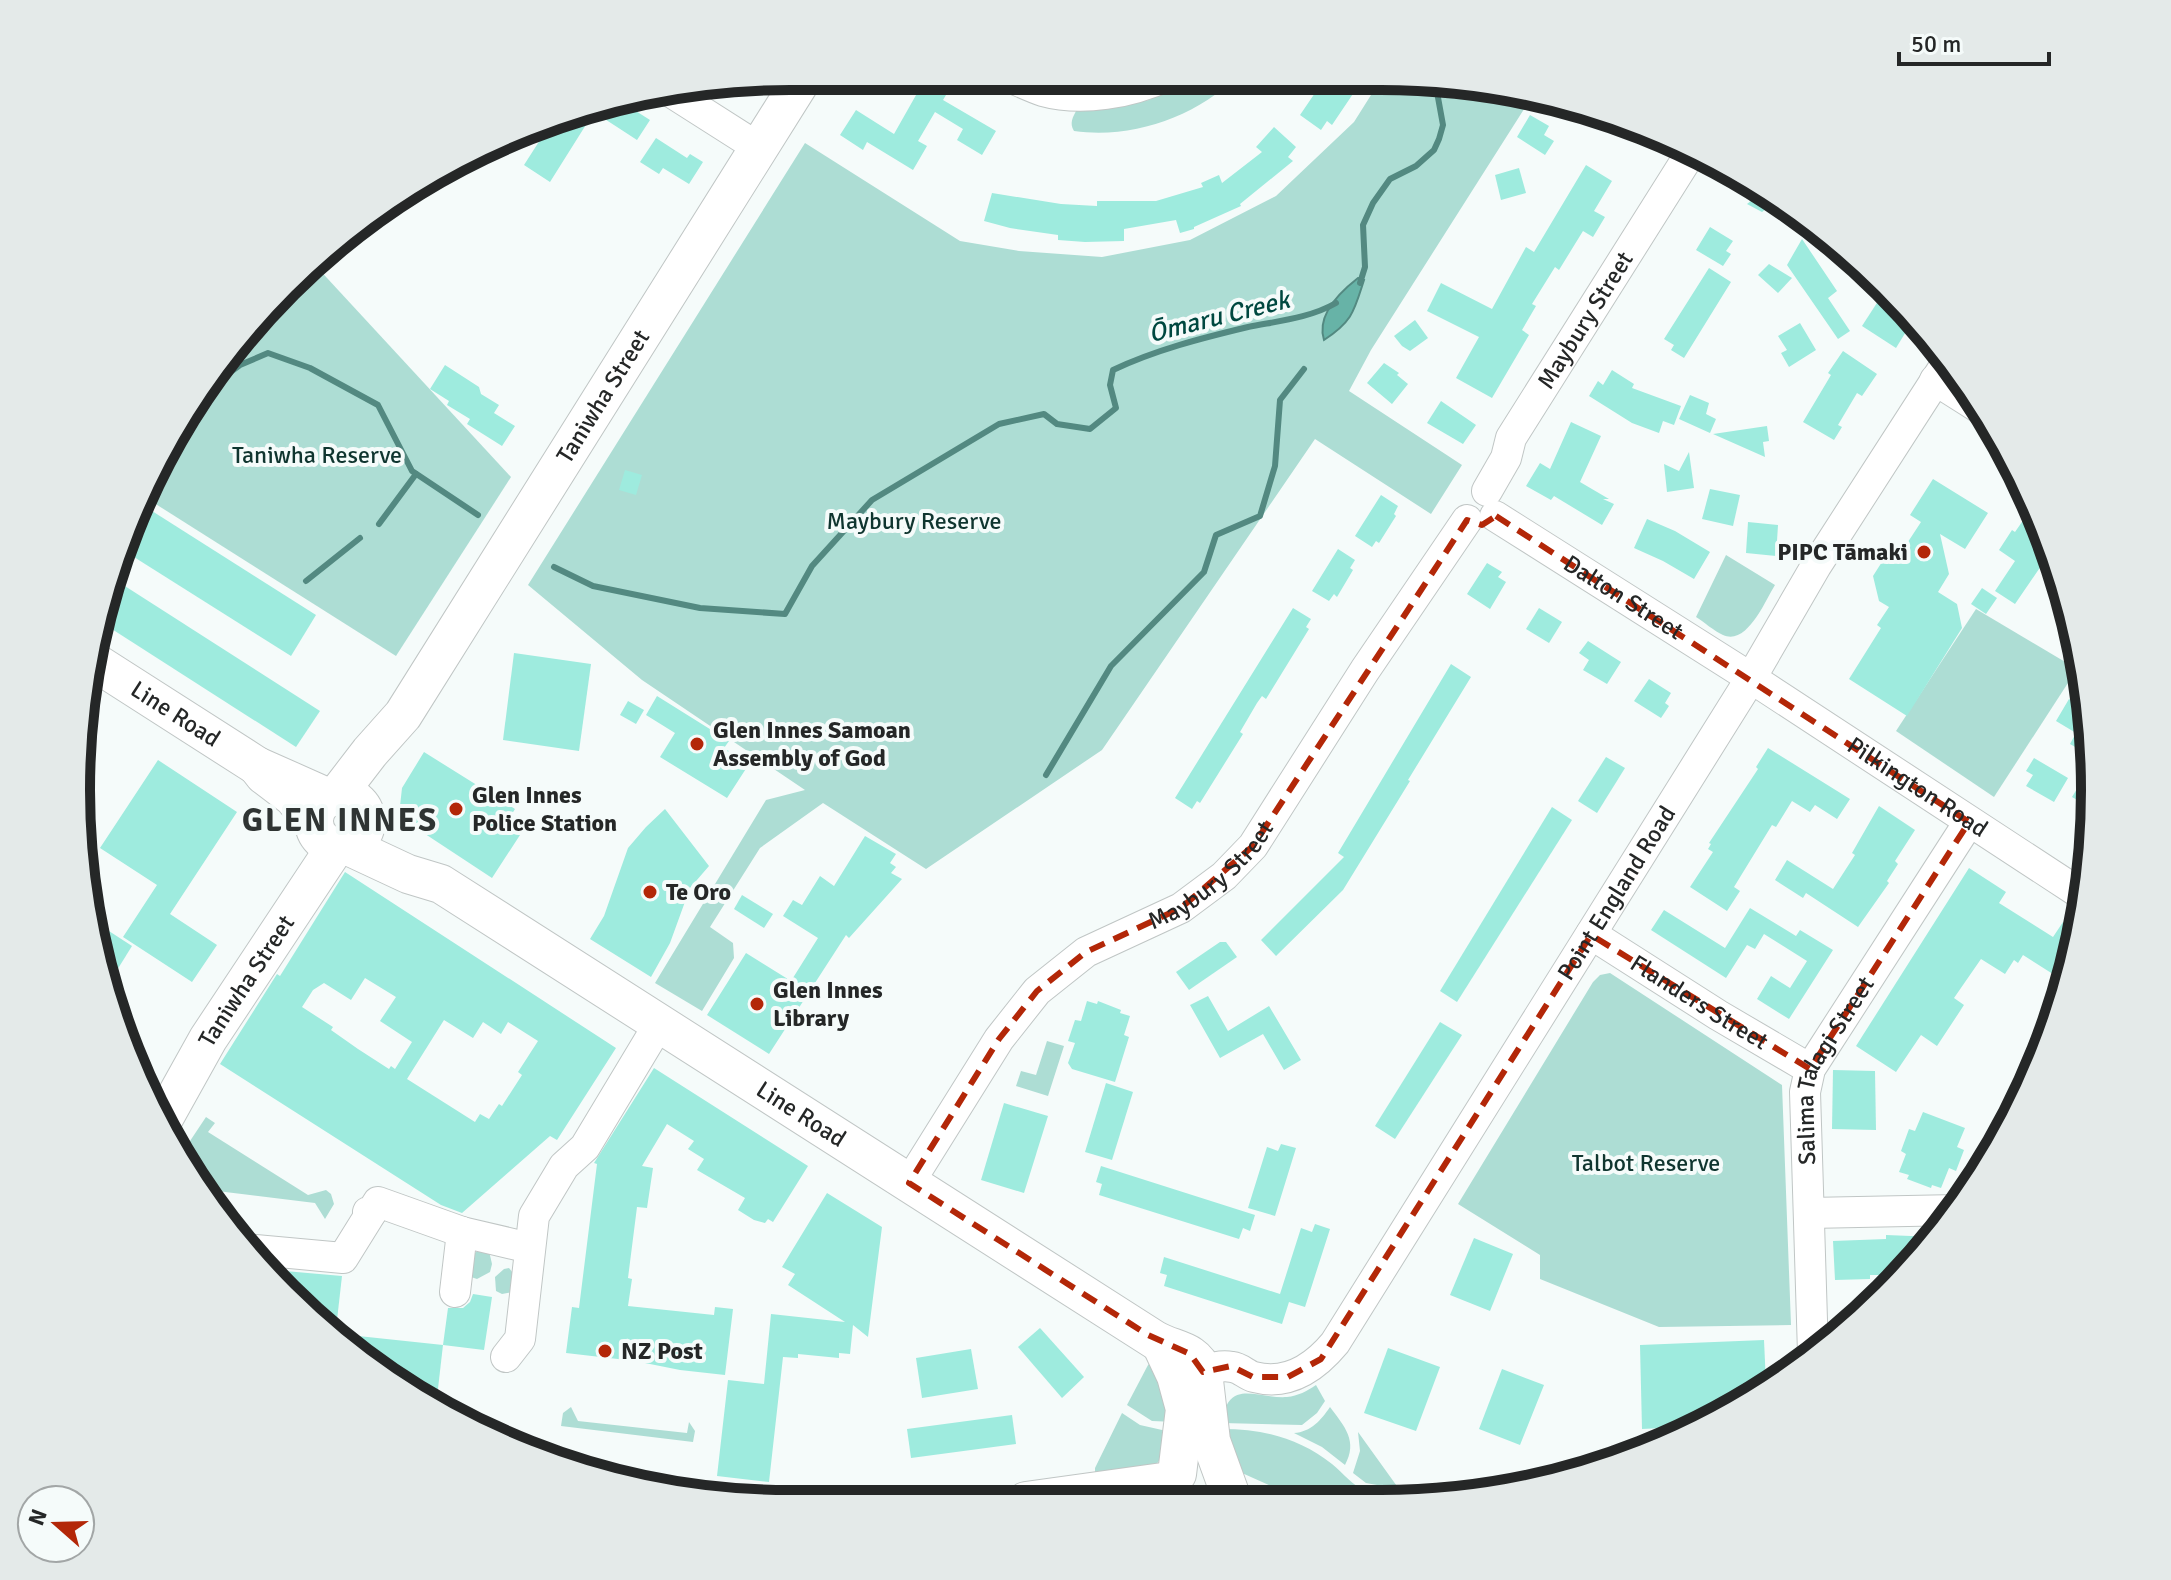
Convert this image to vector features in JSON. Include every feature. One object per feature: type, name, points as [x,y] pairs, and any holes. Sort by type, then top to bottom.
[{"type":"main road","name":"Taniwha Street","points":[[168,1111],[339,822],[370,752],[403,715],[795,90]]},
{"type":"main road","name":"Line Road","points":[[101,666],[257,766],[293,797],[339,822],[408,874],[441,884],[1161,1344],[1190,1354],[1203,1372]]},
{"type":"main road","name":"Taniwha Street","points":[[156,1088],[293,878],[310,840],[339,822]]},
{"type":"main road","points":[[1161,1344],[1197,1410],[1234,1490]]},
{"type":"main road","points":[[1169,1485],[1197,1410],[1203,1372]]},
{"type":"main road","points":[[1139,1490],[1169,1485],[1201,1471],[1214,1476],[1231,1490]]},
{"type":"street","points":[[1042,90],[1077,96],[1118,90]]},
{"type":"street","points":[[681,99],[759,148]]},
{"type":"street","name":"Maybury Street","points":[[909,1183],[999,1039],[1037,991],[1086,952],[1181,908],[1224,876],[1253,846],[1365,670],[1483,509],[1506,458],[1511,438],[1686,160]]},
{"type":"street","name":"Point England Road","points":[[1203,1372],[1231,1366],[1253,1377],[1288,1377],[1312,1367],[1335,1343],[1751,678],[1816,566],[1941,370]]},
{"type":"street","name":"Dalton Street","points":[[1483,509],[1751,678]]},
{"type":"street","name":"Pilkington Road","points":[[1751,678],[2074,889]]},
{"type":"street","name":"Salima Talagi Street","points":[[1813,1340],[1805,1092],[1810,1069],[1969,822]]},
{"type":"street","name":"Flanders Street","points":[[1591,934],[1810,1069]]},
{"type":"street","points":[[506,1357],[520,1339],[534,1216],[564,1166],[585,1147],[650,1039]]},
{"type":"street","points":[[263,1251],[343,1258],[378,1202],[462,1232],[530,1248]]},
{"type":"street","points":[[1809,1213],[1940,1210]]},
{"type":"street","points":[[455,1292],[462,1232]]},
{"type":"street","name":"Point England Road","points":[[1197,1410],[1253,1377]]},
{"type":"highlighted area","points":[[1496,516],[1969,822],[1810,1069],[1591,935],[1321,1359],[1288,1377],[1253,1377],[1231,1366],[1203,1372],[1190,1354],[1148,1335],[909,1183],[999,1039],[1037,991],[1086,952],[1181,908],[1253,846],[1467,520],[1482,525]]},
{"type":"green space","points":[[1166,90],[1221,90],[1183,114],[1141,128],[1097,133],[1074,131],[1072,120],[1077,109],[1149,100]]},
{"type":"green space","name":"Maybury Reserve","points":[[1374,90],[1427,91],[1527,105],[1371,350],[1349,391],[1462,465],[1431,514],[1315,439],[1102,750],[926,869],[823,803],[760,848],[710,927],[733,943],[734,958],[702,1011],[655,983],[766,800],[805,790],[642,680],[528,585],[805,143],[960,241],[1019,251],[1102,257],[1190,240],[1276,196],[1354,122]]},
{"type":"green space","name":"Taniwha Reserve","points":[[321,271],[511,477],[396,656],[152,502],[208,401],[264,328]]},
{"type":"green space","points":[[1726,555],[1775,585],[1754,620],[1740,634],[1732,637],[1723,635],[1696,617]]},
{"type":"green space","points":[[1976,609],[2070,665],[2072,677],[1994,797],[1896,731]]},
{"type":"green space","name":"Talbot Reserve","points":[[1610,973],[1782,1085],[1791,1325],[1659,1327],[1540,1279],[1540,1255],[1458,1204],[1593,982],[1600,975]]},
{"type":"green space","points":[[1047,1041],[1064,1046],[1048,1096],[1016,1086],[1021,1071],[1036,1075]]},
{"type":"green space","points":[[206,1117],[215,1123],[208,1132],[308,1195],[326,1190],[334,1204],[325,1219],[315,1203],[217,1191],[187,1145]]},
{"type":"green space","points":[[479,1250],[489,1251],[492,1264],[490,1272],[477,1279],[471,1277],[472,1255]]},
{"type":"green space","points":[[509,1268],[513,1273],[513,1292],[502,1294],[496,1291],[495,1277]]},
{"type":"green space","points":[[1155,1358],[1176,1422],[1152,1421],[1127,1405],[1148,1365]]},
{"type":"green space","points":[[1316,1385],[1325,1401],[1317,1413],[1302,1425],[1222,1423],[1225,1409],[1237,1395],[1295,1396]]},
{"type":"green space","points":[[571,1407],[578,1421],[687,1433],[689,1422],[695,1431],[693,1442],[561,1426],[563,1413]]},
{"type":"green space","points":[[1330,1407],[1350,1441],[1345,1465],[1322,1447],[1294,1433],[1310,1428]]},
{"type":"green space","points":[[1122,1413],[1140,1425],[1171,1432],[1159,1461],[1151,1470],[1095,1478],[1095,1468]]},
{"type":"green space","points":[[1222,1429],[1267,1433],[1294,1442],[1320,1455],[1364,1490],[1306,1490],[1271,1486],[1242,1473]]},
{"type":"green space","points":[[1358,1432],[1399,1489],[1366,1483],[1353,1473],[1360,1451]]},
{"type":"green space","points":[[1194,1485],[1208,1490],[1184,1490]]},
{"type":"shaded area","points":[[1358,278],[1364,280],[1351,314],[1341,327],[1324,340],[1322,331],[1326,313],[1337,297]]},
{"type":"building","points":[[919,90],[938,90],[946,95],[943,100],[996,131],[982,155],[957,140],[963,129],[935,112],[918,141],[927,146],[913,170],[867,142],[863,150],[840,135],[856,110],[894,134]]},
{"type":"building","points":[[1321,90],[1356,90],[1332,125],[1327,121],[1321,130],[1300,115],[1315,93],[1318,95]]},
{"type":"building","points":[[632,108],[650,120],[637,140],[601,116]]},
{"type":"building","points":[[1530,115],[1549,126],[1544,135],[1554,141],[1545,155],[1517,137]]},
{"type":"building","points":[[589,120],[550,182],[524,165],[543,135]]},
{"type":"building","points":[[1274,127],[1296,147],[1288,157],[1293,161],[1241,206],[1194,229],[1180,233],[1176,220],[1124,229],[1124,241],[1085,242],[1058,240],[1058,235],[984,221],[992,193],[1061,204],[1097,206],[1097,201],[1156,201],[1203,187],[1201,183],[1219,175],[1222,183],[1262,152],[1256,147]]},
{"type":"building","points":[[656,138],[687,158],[690,154],[703,162],[689,184],[663,168],[659,174],[640,162]]},
{"type":"building","points":[[1586,165],[1612,181],[1594,211],[1605,217],[1593,237],[1583,231],[1559,270],[1555,267],[1532,304],[1536,306],[1522,330],[1529,335],[1492,398],[1456,378],[1479,337],[1427,311],[1441,283],[1492,309],[1526,247],[1534,252]]},
{"type":"building","points":[[1519,168],[1526,193],[1501,200],[1495,175]]},
{"type":"building","points":[[1754,198],[1768,207],[1762,212],[1747,204]]},
{"type":"building","points":[[1710,227],[1733,241],[1726,251],[1731,254],[1723,266],[1696,250]]},
{"type":"building","points":[[1802,239],[1837,291],[1828,298],[1850,331],[1838,339],[1787,265]]},
{"type":"building","points":[[1769,264],[1792,278],[1778,293],[1758,275]]},
{"type":"building","points":[[1709,268],[1731,282],[1684,358],[1671,350],[1674,345],[1664,339]]},
{"type":"building","points":[[1880,299],[1908,329],[1896,348],[1862,326]]},
{"type":"building","points":[[1415,320],[1428,338],[1410,351],[1394,336]]},
{"type":"building","points":[[1800,323],[1816,350],[1789,367],[1781,353],[1787,350],[1778,336]]},
{"type":"building","points":[[1843,351],[1877,374],[1862,396],[1857,393],[1838,425],[1842,427],[1834,440],[1803,422]]},
{"type":"building","points":[[1384,363],[1408,384],[1392,404],[1367,383]]},
{"type":"building","points":[[445,365],[479,387],[481,394],[499,405],[494,413],[515,426],[502,446],[467,424],[470,419],[447,405],[449,401],[430,389]]},
{"type":"building","points":[[1612,370],[1634,384],[1632,388],[1681,406],[1674,425],[1663,421],[1659,433],[1632,423],[1589,396],[1598,381],[1603,385]]},
{"type":"building","points":[[1690,395],[1709,403],[1706,414],[1716,419],[1710,433],[1679,419]]},
{"type":"building","points":[[1441,401],[1476,425],[1463,444],[1427,423]]},
{"type":"building","points":[[1571,422],[1601,436],[1580,482],[1614,504],[1602,525],[1554,496],[1551,500],[1526,486],[1540,463],[1550,469]]},
{"type":"building","points":[[1767,426],[1769,441],[1763,442],[1765,457],[1713,434]]},
{"type":"building","points":[[1689,452],[1694,488],[1667,492],[1664,464],[1679,471]]},
{"type":"building","points":[[625,470],[642,475],[636,495],[619,490]]},
{"type":"building","points":[[1933,479],[1988,513],[1965,549],[1940,534],[1949,574],[1938,592],[1957,604],[1962,628],[1907,716],[1849,679],[1881,628],[1877,625],[1889,607],[1879,601],[1873,576],[1887,554],[1902,551],[1921,522],[1910,515]]},
{"type":"building","points":[[1710,489],[1740,495],[1733,526],[1702,519]]},
{"type":"building","points":[[1381,495],[1398,506],[1396,516],[1379,543],[1376,541],[1372,547],[1355,536]]},
{"type":"building","points":[[149,509],[316,615],[291,656],[131,555]]},
{"type":"building","points":[[2026,517],[2043,563],[2015,604],[1995,591],[2015,561],[1999,550],[2012,530],[2015,532]]},
{"type":"building","points":[[1647,519],[1710,552],[1694,579],[1634,548]]},
{"type":"building","points":[[1748,522],[1778,525],[1776,556],[1746,553]]},
{"type":"building","points":[[1338,549],[1355,560],[1350,568],[1353,570],[1337,597],[1334,594],[1329,601],[1312,591]]},
{"type":"building","points":[[1487,563],[1502,572],[1498,577],[1506,582],[1490,609],[1467,594]]},
{"type":"building","points":[[121,584],[320,711],[296,747],[109,627]]},
{"type":"building","points":[[1982,588],[1997,598],[1986,614],[1971,604]]},
{"type":"building","points":[[1293,608],[1311,619],[1306,627],[1309,629],[1266,699],[1262,696],[1257,703],[1240,732],[1243,734],[1200,803],[1197,801],[1192,809],[1175,798]]},
{"type":"building","points":[[1539,608],[1562,622],[1549,643],[1526,629]]},
{"type":"building","points":[[1588,641],[1621,662],[1607,684],[1583,670],[1589,660],[1579,653]]},
{"type":"building","points":[[514,653],[591,664],[579,751],[503,740]]},
{"type":"building","points":[[1451,664],[1471,677],[1410,781],[1343,890],[1276,956],[1261,940],[1344,857],[1338,853]]},
{"type":"building","points":[[1649,679],[1671,693],[1665,703],[1669,706],[1661,718],[1634,701]]},
{"type":"building","name":"Glen Innes Samoan Assembly of God","points":[[657,696],[729,741],[724,748],[749,764],[727,798],[660,757],[675,733],[646,715]]},
{"type":"building","points":[[2069,699],[2075,703],[2080,750],[2070,744],[2076,733],[2056,721]]},
{"type":"building","points":[[628,701],[644,710],[636,724],[620,715]]},
{"type":"building","points":[[1768,748],[1850,799],[1837,819],[1815,805],[1810,812],[1792,801],[1776,827],[1772,825],[1734,887],[1740,891],[1727,911],[1690,887],[1713,852],[1708,849],[1709,843],[1758,769],[1756,767]]},
{"type":"building","points":[[424,752],[515,809],[505,825],[520,835],[492,878],[410,824],[400,806],[402,788]]},
{"type":"building","points":[[1606,757],[1625,768],[1597,813],[1578,801]]},
{"type":"building","points":[[2034,758],[2068,778],[2054,802],[2026,786],[2033,775],[2026,771]]},
{"type":"building","points":[[158,760],[237,812],[170,914],[217,945],[192,982],[123,937],[157,885],[100,848]]},
{"type":"building","points":[[2081,783],[2081,802],[2072,797]]},
{"type":"building","points":[[1879,806],[1915,830],[1895,861],[1898,864],[1887,881],[1889,883],[1858,927],[1806,893],[1803,898],[1775,880],[1787,860],[1833,889],[1855,855],[1852,853]]},
{"type":"building","points":[[1552,807],[1572,820],[1457,1002],[1440,991]]},
{"type":"building","name":"Te Oro","points":[[665,809],[709,866],[690,888],[670,943],[651,977],[590,939],[604,916],[628,848]]},
{"type":"building","points":[[865,836],[896,854],[890,863],[896,867],[891,873],[902,879],[849,938],[846,935],[769,1054],[707,1015],[746,953],[791,981],[818,938],[783,916],[793,900],[802,905],[820,876],[834,886]]},
{"type":"building","points":[[1969,868],[2006,892],[1999,903],[2053,937],[2063,922],[2068,925],[2056,976],[2023,955],[2018,963],[2014,960],[2005,974],[1981,959],[1954,998],[1964,1005],[1937,1046],[1921,1035],[1896,1072],[1856,1046]]},
{"type":"building","points":[[345,872],[616,1048],[557,1140],[550,1136],[462,1213],[441,1205],[220,1064],[277,974],[280,976]],"holes":[[[365,978],[396,997],[380,1021],[412,1042],[395,1069],[391,1066],[389,1069],[358,1049],[331,1030],[333,1027],[302,1007],[313,990],[324,983],[351,1000]],[[444,1020],[473,1038],[483,1022],[501,1034],[508,1022],[538,1041],[518,1072],[522,1075],[502,1106],[499,1104],[489,1119],[480,1114],[475,1122],[407,1079]]]},
{"type":"building","points":[[742,895],[773,914],[764,928],[734,909]]},
{"type":"building","points":[[1750,908],[1796,936],[1800,930],[1833,950],[1789,1019],[1757,999],[1771,976],[1790,988],[1807,961],[1764,934],[1755,949],[1747,945],[1726,978],[1651,930],[1664,910],[1725,948]]},
{"type":"building","points":[[103,927],[132,946],[115,974]]},
{"type":"building","points":[[1220,942],[1226,942],[1237,957],[1189,990],[1176,972]]},
{"type":"building","points":[[1208,996],[1228,1031],[1269,1006],[1301,1060],[1284,1070],[1263,1034],[1220,1058],[1190,1005]]},
{"type":"building","points":[[1087,1001],[1097,1004],[1098,1001],[1130,1016],[1124,1035],[1129,1037],[1115,1082],[1072,1069],[1068,1063],[1075,1043],[1068,1041],[1075,1020],[1081,1021]]},
{"type":"building","points":[[1440,1022],[1462,1035],[1395,1139],[1375,1126]]},
{"type":"building","points":[[654,1068],[808,1166],[773,1222],[768,1219],[765,1223],[738,1210],[745,1198],[697,1170],[704,1159],[688,1149],[694,1141],[667,1124],[642,1166],[653,1168],[647,1208],[637,1207],[628,1278],[632,1279],[628,1306],[714,1315],[715,1307],[733,1309],[725,1375],[566,1353],[572,1307],[579,1308],[597,1164],[594,1163]]},
{"type":"building","points":[[1833,1070],[1875,1071],[1876,1130],[1832,1129]]},
{"type":"building","points":[[1106,1083],[1133,1092],[1112,1160],[1085,1152]]},
{"type":"building","points":[[1004,1103],[1048,1116],[1024,1193],[981,1180]]},
{"type":"building","points":[[1923,1112],[1965,1128],[1957,1147],[1964,1150],[1956,1171],[1949,1168],[1941,1188],[1932,1185],[1931,1188],[1907,1179],[1909,1175],[1899,1172],[1906,1154],[1901,1151],[1909,1129],[1915,1131]]},
{"type":"building","points":[[1281,1144],[1296,1148],[1275,1216],[1248,1208],[1267,1147],[1278,1151]]},
{"type":"building","points":[[1101,1166],[1255,1215],[1250,1231],[1243,1228],[1239,1239],[1099,1195],[1102,1184],[1096,1182]]},
{"type":"building","points":[[827,1193],[882,1227],[868,1337],[853,1325],[850,1354],[839,1353],[839,1358],[798,1354],[798,1358],[783,1357],[769,1482],[717,1476],[728,1380],[764,1384],[771,1314],[845,1322],[788,1285],[795,1274],[782,1267]]},
{"type":"building","points":[[1315,1224],[1330,1229],[1305,1307],[1289,1302],[1282,1324],[1164,1286],[1167,1275],[1160,1273],[1164,1257],[1280,1294],[1301,1228],[1312,1232]]},
{"type":"building","points":[[1886,1235],[1920,1236],[1885,1275],[1870,1275],[1870,1279],[1835,1280],[1833,1241],[1886,1239]]},
{"type":"building","points":[[1474,1238],[1513,1254],[1490,1311],[1450,1295]]},
{"type":"building","points":[[282,1271],[342,1276],[337,1320],[328,1316]]},
{"type":"building","points":[[473,1294],[492,1297],[484,1350],[443,1345],[448,1308],[463,1308]]},
{"type":"building","points":[[1040,1328],[1084,1377],[1062,1398],[1018,1347]]},
{"type":"building","points":[[352,1335],[443,1345],[437,1394]]},
{"type":"building","points":[[1764,1340],[1766,1375],[1670,1428],[1642,1429],[1640,1345]]},
{"type":"building","points":[[1388,1348],[1440,1367],[1416,1431],[1364,1413]]},
{"type":"building","points":[[971,1349],[978,1389],[922,1398],[916,1358]]},
{"type":"building","points":[[1502,1369],[1544,1385],[1520,1445],[1479,1429]]},
{"type":"building","points":[[1012,1415],[1016,1444],[911,1458],[907,1429]]},
{"type":"waterway","name":"Ōmaru Creek","points":[[1360,283],[1365,267],[1363,225],[1373,203],[1390,179],[1416,166],[1434,150],[1439,139],[1443,125],[1437,92]]},
{"type":"waterway","name":"Ōmaru Creek","points":[[554,567],[593,586],[700,608],[785,614],[812,566],[872,500],[999,424],[1044,414],[1057,424],[1090,429],[1116,408],[1110,385],[1113,370],[1179,345],[1305,316],[1336,303]]},
{"type":"waterway","name":"Ōmaru Creek","points":[[228,374],[268,353],[310,368],[378,405],[412,471],[478,515]]},
{"type":"waterway","points":[[1046,775],[1111,666],[1204,572],[1216,535],[1260,516],[1275,466],[1280,400],[1304,369]]},
{"type":"waterway","points":[[379,524],[416,474]]},
{"type":"waterway","points":[[306,581],[360,538]]},
{"type":"place","name":"PIPC Tāmaki","points":[[1924,552]]},
{"type":"place","name":"Glen Innes Samoan Assembly of God","points":[[697,744]]},
{"type":"place","name":"Glen Innes Police Station","points":[[456,809]]},
{"type":"place","name":"Te Oro","points":[[650,892]]},
{"type":"place","name":"Glen Innes Library","points":[[757,1004]]},
{"type":"place","name":"NZ Post","points":[[605,1351]]},
{"type":"district","name":"GLEN INNES","points":[[340,820]]}]
